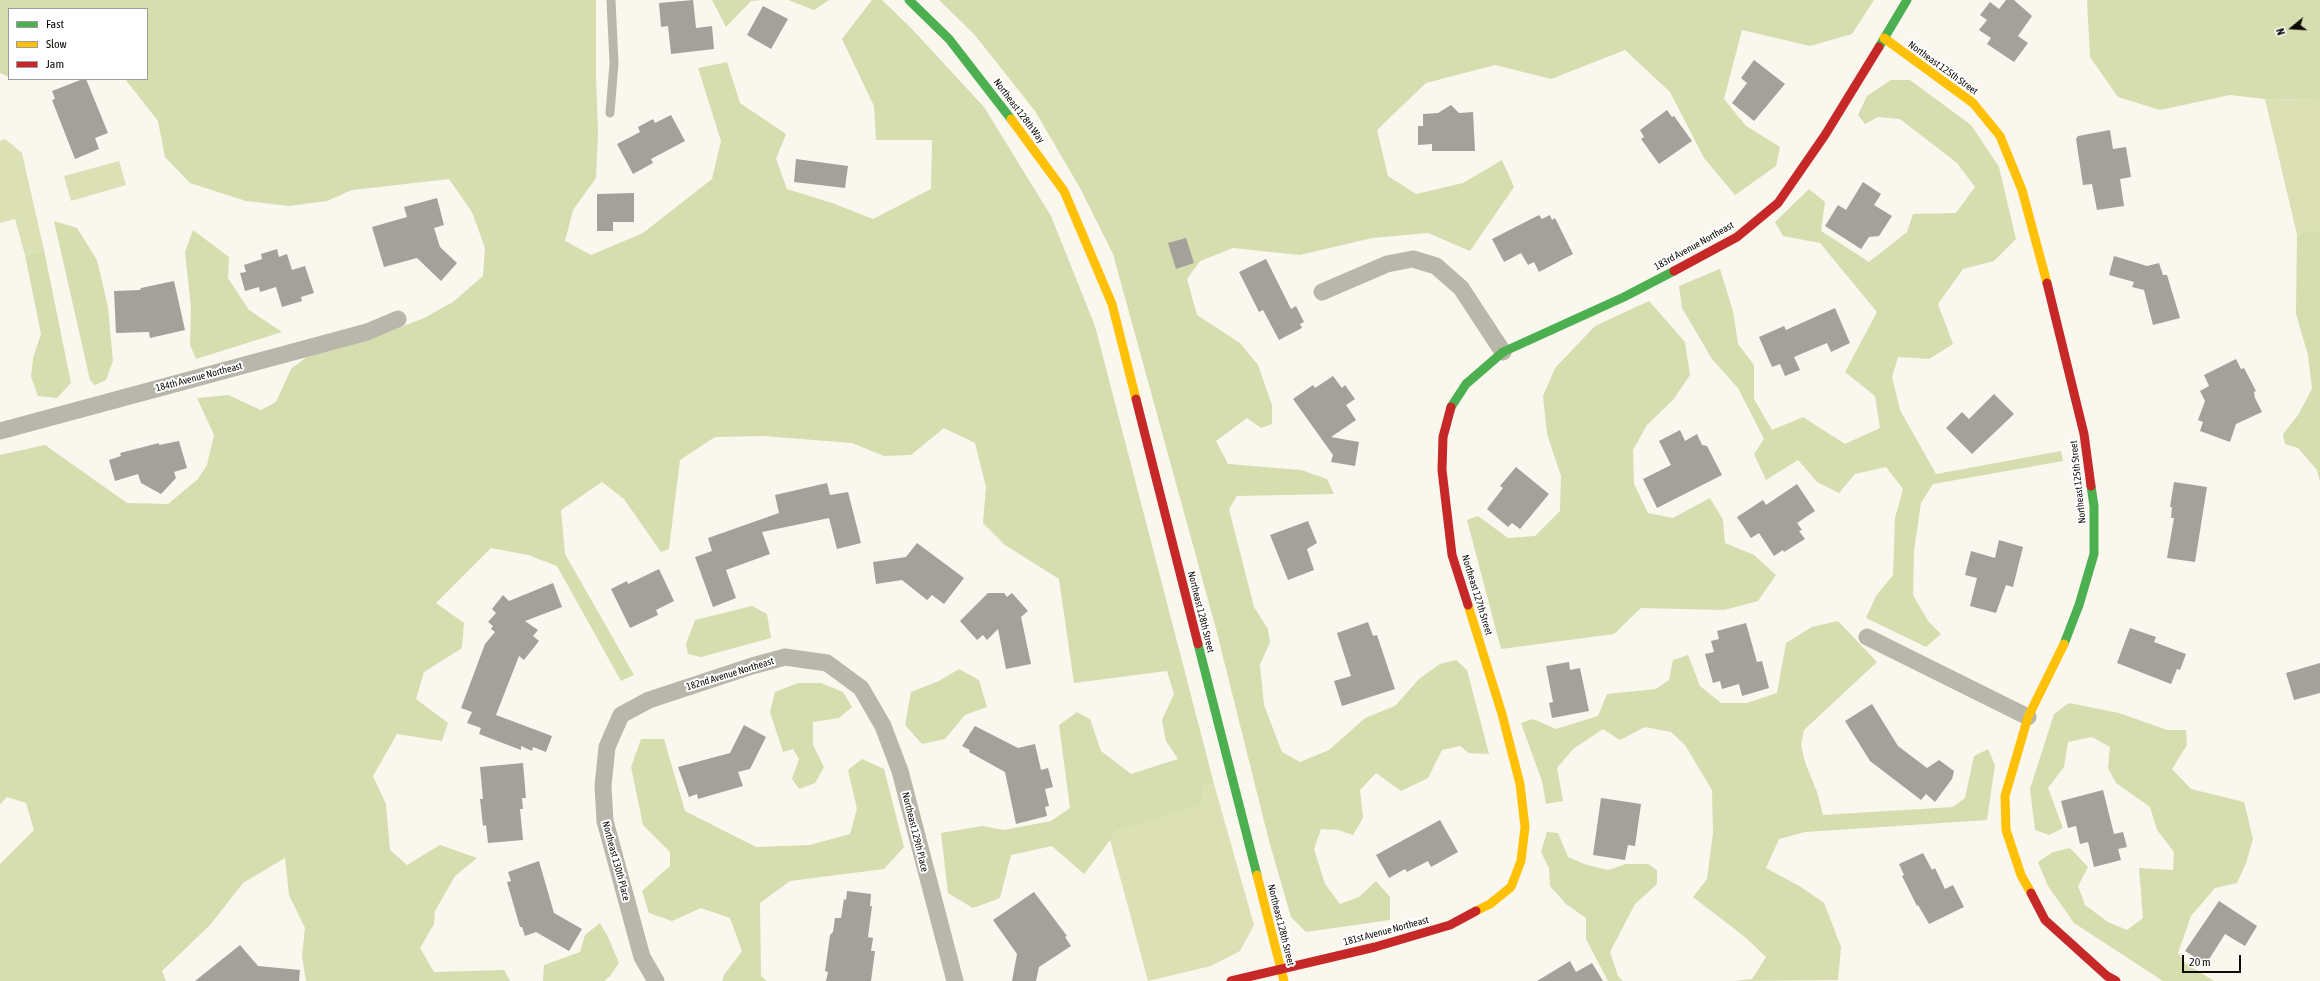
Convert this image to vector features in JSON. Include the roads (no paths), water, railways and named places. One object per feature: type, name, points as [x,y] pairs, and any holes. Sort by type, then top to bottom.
[{"type":"street","name":"Northeast 128th Way","points":[[909,0],[949,39],[998,101],[1064,191],[1090,250]]},
{"type":"street","points":[[1884,38],[1907,0]]},
{"type":"street","name":"183rd Avenue Northeast","points":[[1503,352],[1624,297],[1737,237],[1778,203],[1825,135],[1884,38]]},
{"type":"street","name":"Northeast 125th Street","points":[[1884,38],[1973,103],[2000,136],[2022,190],[2053,306],[2084,434],[2094,506],[2094,554],[2079,605],[2056,663],[2028,717],[2005,796],[2006,830],[2019,867],[2045,920],[2107,976],[2116,981]]},
{"type":"street","name":"Northeast 128th Street","points":[[1090,250],[1116,319],[1284,981]]},
{"type":"street","points":[[1322,292],[1387,264],[1413,259],[1436,266],[1461,288],[1503,352]]},
{"type":"street","name":"184th Avenue Northeast","points":[[0,431],[366,332],[398,319]]},
{"type":"street","name":"Northeast 127th Street","points":[[1503,352],[1466,384],[1451,407],[1443,437],[1442,470],[1452,555],[1502,714],[1520,784],[1525,827],[1521,861]]},
{"type":"street","points":[[1867,637],[2028,717]]},
{"type":"street","name":"182nd Avenue Northeast","points":[[621,715],[649,700],[752,666],[785,658],[826,663],[861,688]]},
{"type":"street","name":"Northeast 129th Place","points":[[861,688],[883,726],[900,771],[955,981]]},
{"type":"street","name":"Northeast 130th Place","points":[[621,715],[607,747],[603,786],[605,821],[642,957],[656,981]]},
{"type":"street","name":"181st Avenue Northeast","points":[[1231,981],[1375,947],[1450,925],[1490,904],[1511,887],[1521,861]]},
{"type":"lane","points":[[610,113],[614,63],[611,0]]}]
